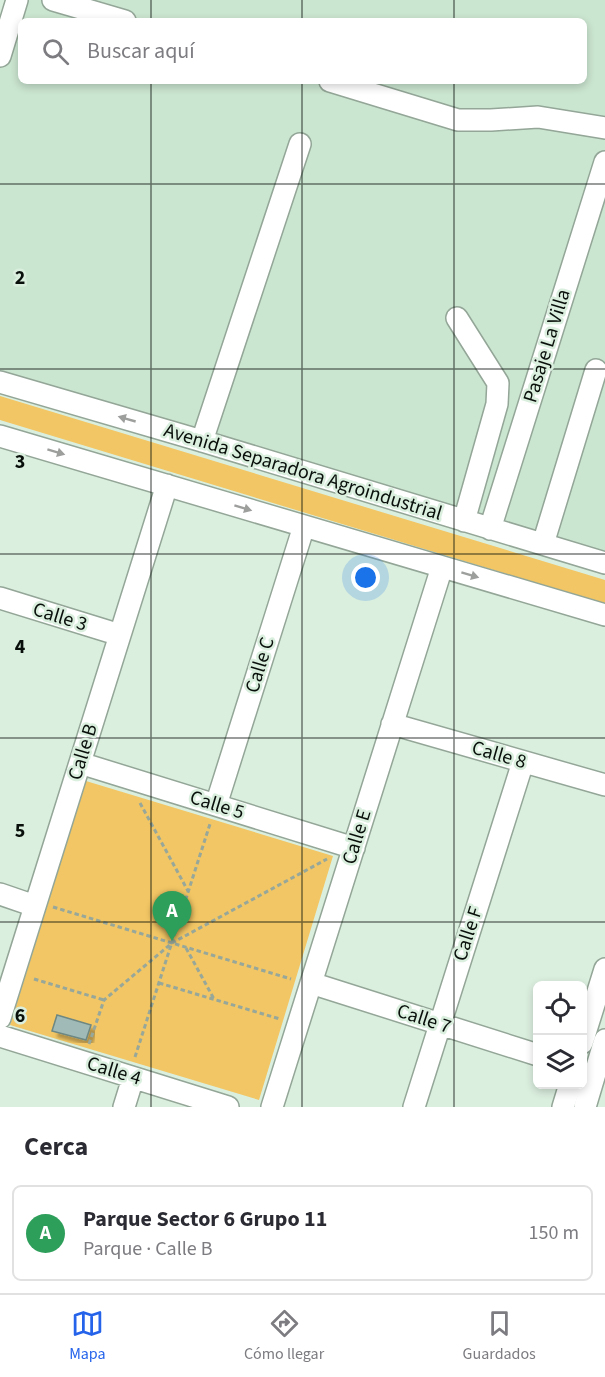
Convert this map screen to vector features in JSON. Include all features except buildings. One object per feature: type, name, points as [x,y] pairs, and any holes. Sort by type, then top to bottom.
[{"type":"street","points":[[0,56],[17,0]]},
{"type":"street","points":[[53,0],[115,18]]},
{"type":"street","points":[[340,84],[458,120],[538,117],[605,128]]},
{"type":"street","points":[[202,441],[300,144]]},
{"type":"street","name":"Pasaje La Villa","points":[[490,529],[605,162]]},
{"type":"street","points":[[457,318],[498,383],[497,404],[464,521]]},
{"type":"street","points":[[543,544],[596,370]]},
{"type":"street","name":"Avenida Separadora Agroindustrial","points":[[0,382],[605,563]]},
{"type":"street","points":[[0,436],[605,615]]},
{"type":"street","name":"Calle B","points":[[0,1018],[167,485]]},
{"type":"street","name":"Calle C","points":[[216,805],[304,526]]},
{"type":"street","name":"Calle E","points":[[272,1107],[442,567]]},
{"type":"street","name":"Calle 3","points":[[0,598],[120,635]]},
{"type":"street","name":"Calle 8","points":[[392,724],[605,785]]},
{"type":"street","name":"Calle F","points":[[414,1107],[523,762]]},
{"type":"street","name":"Calle 5","points":[[80,763],[354,848]]},
{"type":"street","points":[[0,894],[36,904]]},
{"type":"street","points":[[584,1035],[605,969]]},
{"type":"street","name":"Calle 7","points":[[310,984],[533,1054]]},
{"type":"street","name":"Calle 4","points":[[0,1036],[228,1107]]},
{"type":"street","points":[[585,1107],[605,1040]]},
{"type":"street","points":[[124,1107],[131,1077]]},
{"type":"street","points":[[563,1107],[568,1089]]},
{"type":"path","points":[[149,804],[139,801],[188,891]]},
{"type":"path","points":[[131,1077],[216,805]]},
{"type":"path","points":[[319,855],[329,858]]},
{"type":"path","points":[[326,869],[329,858]]},
{"type":"path","points":[[88,1046],[104,1000],[172,943],[329,858]]},
{"type":"path","points":[[36,904],[310,984]]},
{"type":"path","points":[[186,948],[215,1000]]},
{"type":"path","points":[[28,978],[104,1000]]},
{"type":"path","points":[[159,983],[280,1019]]},
{"type":"shaded area","points":[[13,0],[605,0],[605,554],[0,375],[0,43]]},
{"type":"shaded area","points":[[0,396],[605,580],[605,604],[0,420]]},
{"type":"shaded area","points":[[86,781],[333,856],[259,1100],[10,1025]]},
{"type":"place","name":"Parque Sector 6 Grupo 11","points":[[172,941]]}]
